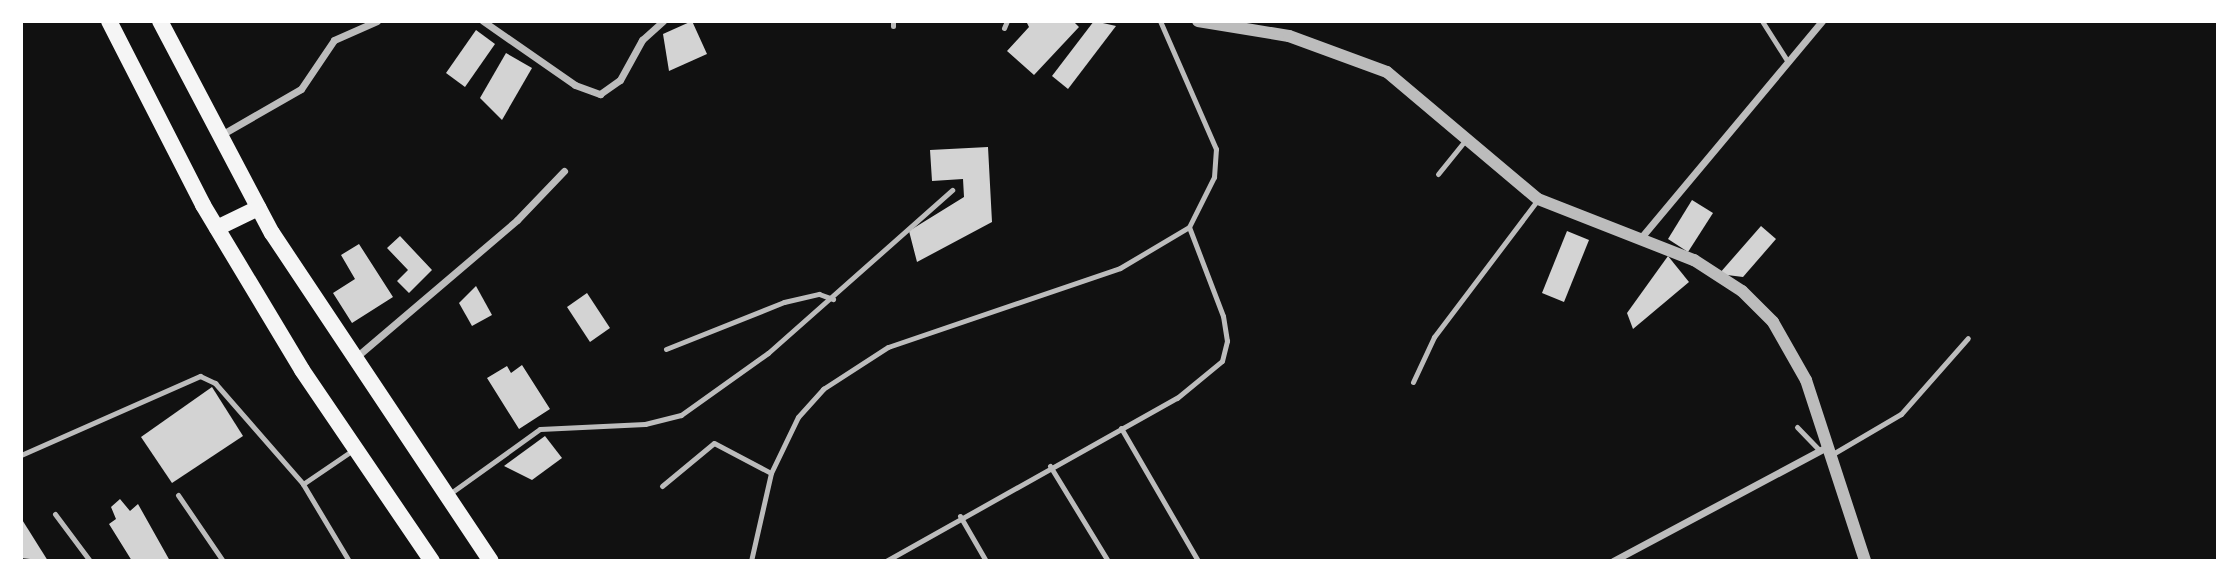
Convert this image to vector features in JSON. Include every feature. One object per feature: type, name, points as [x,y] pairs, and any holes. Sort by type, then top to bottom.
[{"type":"main road","points":[[109,21],[217,228],[355,448],[432,561]]},
{"type":"main road","points":[[160,21],[218,137],[258,208],[446,497],[491,561]]},
{"type":"main road","points":[[217,228],[258,208]]},
{"type":"street","points":[[218,137],[301,89],[334,40],[377,21]]},
{"type":"street","points":[[482,21],[575,85],[600,94],[620,80],[642,40],[663,21]]},
{"type":"street","points":[[1198,21],[1289,36],[1366,62],[1468,138],[1538,199],[1694,260],[1759,306],[1806,380],[1826,451],[1865,561]]},
{"type":"street","points":[[1639,240],[1739,124],[1822,21]]},
{"type":"street","points":[[355,359],[516,220],[564,171]]},
{"type":"street","points":[[1613,561],[1826,451]]},
{"type":"lane","points":[[1004,28],[1007,21]]},
{"type":"lane","points":[[751,561],[771,473],[798,416],[862,360],[1138,260],[1189,227],[1212,184],[1216,149],[1160,21]]},
{"type":"lane","points":[[1762,21],[1788,62]]},
{"type":"lane","points":[[1438,174],[1468,138]]},
{"type":"lane","points":[[446,497],[540,429],[645,424],[681,415],[833,299],[878,261],[904,227],[952,190]]},
{"type":"lane","points":[[1413,382],[1434,337],[1538,199]]},
{"type":"lane","points":[[886,561],[960,516],[1196,385],[1226,353],[1223,316],[1189,227]]},
{"type":"lane","points":[[666,349],[784,302],[819,294],[833,299]]},
{"type":"lane","points":[[1797,427],[1826,451],[1901,414],[1968,338]]},
{"type":"lane","points":[[21,454],[200,376],[215,383],[303,484],[349,561]]},
{"type":"lane","points":[[1121,428],[1198,561]]},
{"type":"lane","points":[[662,486],[714,443],[771,473]]},
{"type":"lane","points":[[303,484],[355,448]]},
{"type":"lane","points":[[1050,466],[1108,561]]},
{"type":"lane","points":[[178,495],[223,561]]},
{"type":"lane","points":[[55,514],[90,561]]},
{"type":"lane","points":[[960,516],[986,561]]},
{"type":"building","points":[[692,21],[707,54],[669,71],[663,34]]},
{"type":"building","points":[[1026,21],[1073,21],[1079,27],[1034,75],[1007,51],[1029,27]]},
{"type":"building","points":[[1094,21],[1116,26],[1068,89],[1052,76]]},
{"type":"building","points":[[476,30],[495,44],[465,87],[446,73]]},
{"type":"building","points":[[506,53],[532,68],[502,120],[480,98]]},
{"type":"building","points":[[988,147],[992,222],[917,262],[909,231],[964,197],[963,179],[932,181],[930,150]]},
{"type":"building","points":[[1692,200],[1713,213],[1688,252],[1668,239]]},
{"type":"building","points":[[1761,226],[1776,239],[1743,277],[1719,274]]},
{"type":"building","points":[[1567,231],[1589,240],[1564,302],[1542,293]]},
{"type":"building","points":[[400,236],[432,270],[409,293],[397,281],[408,270],[387,248]]},
{"type":"building","points":[[359,244],[393,297],[352,323],[333,293],[355,279],[341,255]]},
{"type":"building","points":[[1668,256],[1689,282],[1633,329],[1627,313]]},
{"type":"building","points":[[476,286],[492,315],[472,326],[459,303]]},
{"type":"building","points":[[587,293],[610,328],[590,342],[567,307]]},
{"type":"building","points":[[522,365],[550,409],[519,429],[487,378],[507,366],[511,373]]},
{"type":"building","points":[[212,387],[243,436],[172,483],[141,437]]},
{"type":"building","points":[[545,436],[562,458],[532,480],[504,466]]},
{"type":"building","points":[[120,499],[130,511],[138,504],[170,561],[132,561],[109,524],[116,519],[111,507]]},
{"type":"building","points":[[21,518],[48,561],[21,558]]}]
